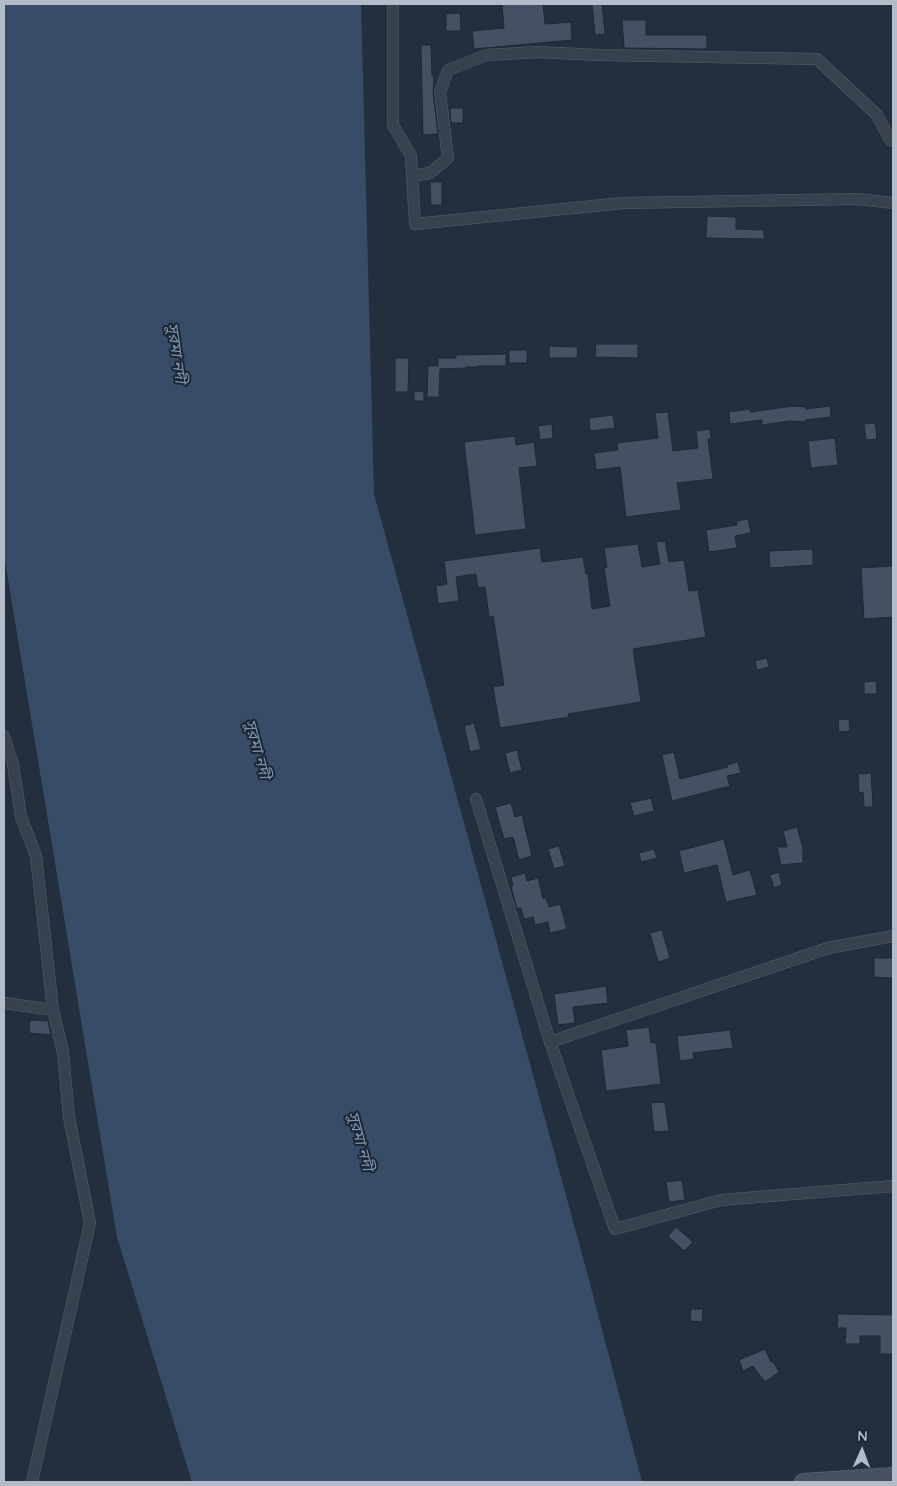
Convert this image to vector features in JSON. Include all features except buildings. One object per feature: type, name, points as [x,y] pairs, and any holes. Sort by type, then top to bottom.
[{"type":"main road","points":[[804,1482],[893,1476]]},
{"type":"street","points":[[393,4],[393,126],[411,156],[415,224],[624,203],[858,199],[893,203]]},
{"type":"street","points":[[412,176],[430,173],[448,158],[440,92],[448,70],[487,55],[538,52],[598,56],[817,59],[878,115],[890,140],[893,141]]},
{"type":"street","points":[[4,736],[13,764],[20,817],[36,856],[53,1010],[63,1052],[69,1117],[90,1222],[32,1482]]},
{"type":"street","points":[[476,799],[550,1042],[615,1229],[721,1200],[893,1186]]},
{"type":"street","points":[[550,1042],[828,948],[893,936]]},
{"type":"street","points":[[4,1003],[53,1010]]},
{"type":"water","name":"সুরমা নদী","points":[[4,4],[361,4],[374,494],[588,1276],[642,1482],[192,1482],[117,1237],[4,555]]}]
